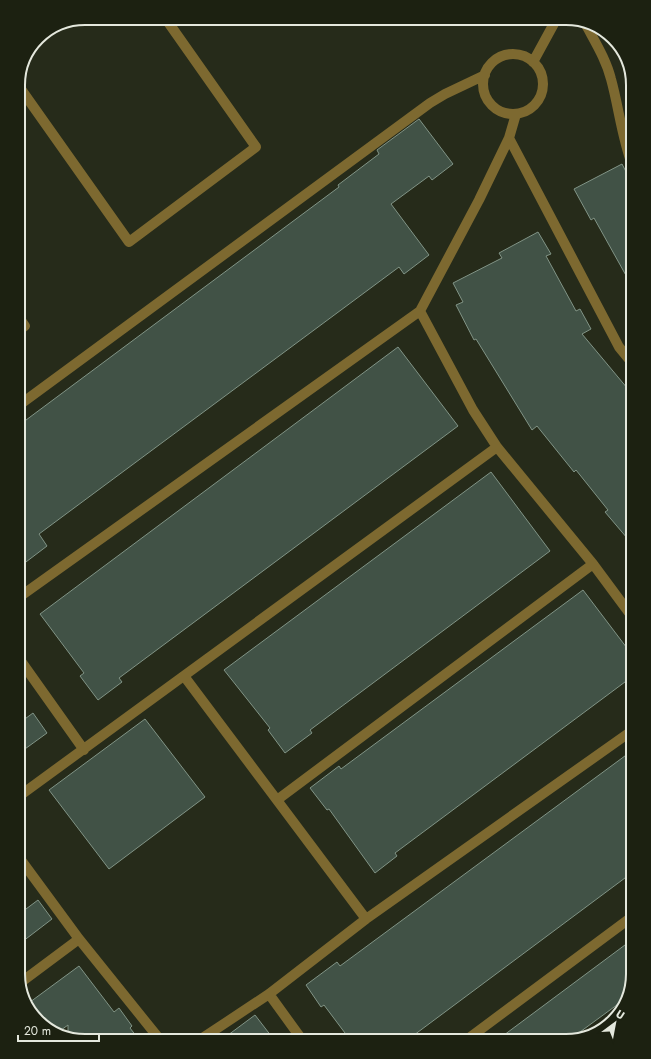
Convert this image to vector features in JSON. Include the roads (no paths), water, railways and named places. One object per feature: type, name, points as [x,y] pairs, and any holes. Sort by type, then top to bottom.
[{"type":"street","points":[[25,95],[129,242],[256,146],[170,25]]},
{"type":"street","points":[[533,62],[553,25]]},
{"type":"street","points":[[589,30],[604,57],[611,79],[626,144]]},
{"type":"street","points":[[515,54],[525,57],[533,62],[539,70],[543,89],[540,98],[534,106],[516,114],[497,109],[490,103],[485,94],[483,85],[484,75],[489,66],[496,60],[515,54]]},
{"type":"street","points":[[25,401],[430,103],[484,75]]},
{"type":"street","points":[[25,593],[420,311],[508,138],[516,114]]},
{"type":"street","points":[[508,138],[619,347],[626,356]]},
{"type":"street","points":[[420,311],[473,410],[497,447],[593,564],[626,609]]},
{"type":"street","points":[[25,792],[497,447]]},
{"type":"street","points":[[277,800],[593,564]]},
{"type":"street","points":[[25,667],[84,750]]},
{"type":"street","points":[[184,676],[366,919]]},
{"type":"street","points":[[209,1034],[269,994],[366,919],[626,735]]},
{"type":"street","points":[[25,866],[79,939],[155,1034]]},
{"type":"street","points":[[474,1034],[626,921]]},
{"type":"street","points":[[25,979],[79,939]]},
{"type":"street","points":[[269,994],[298,1034]]}]
